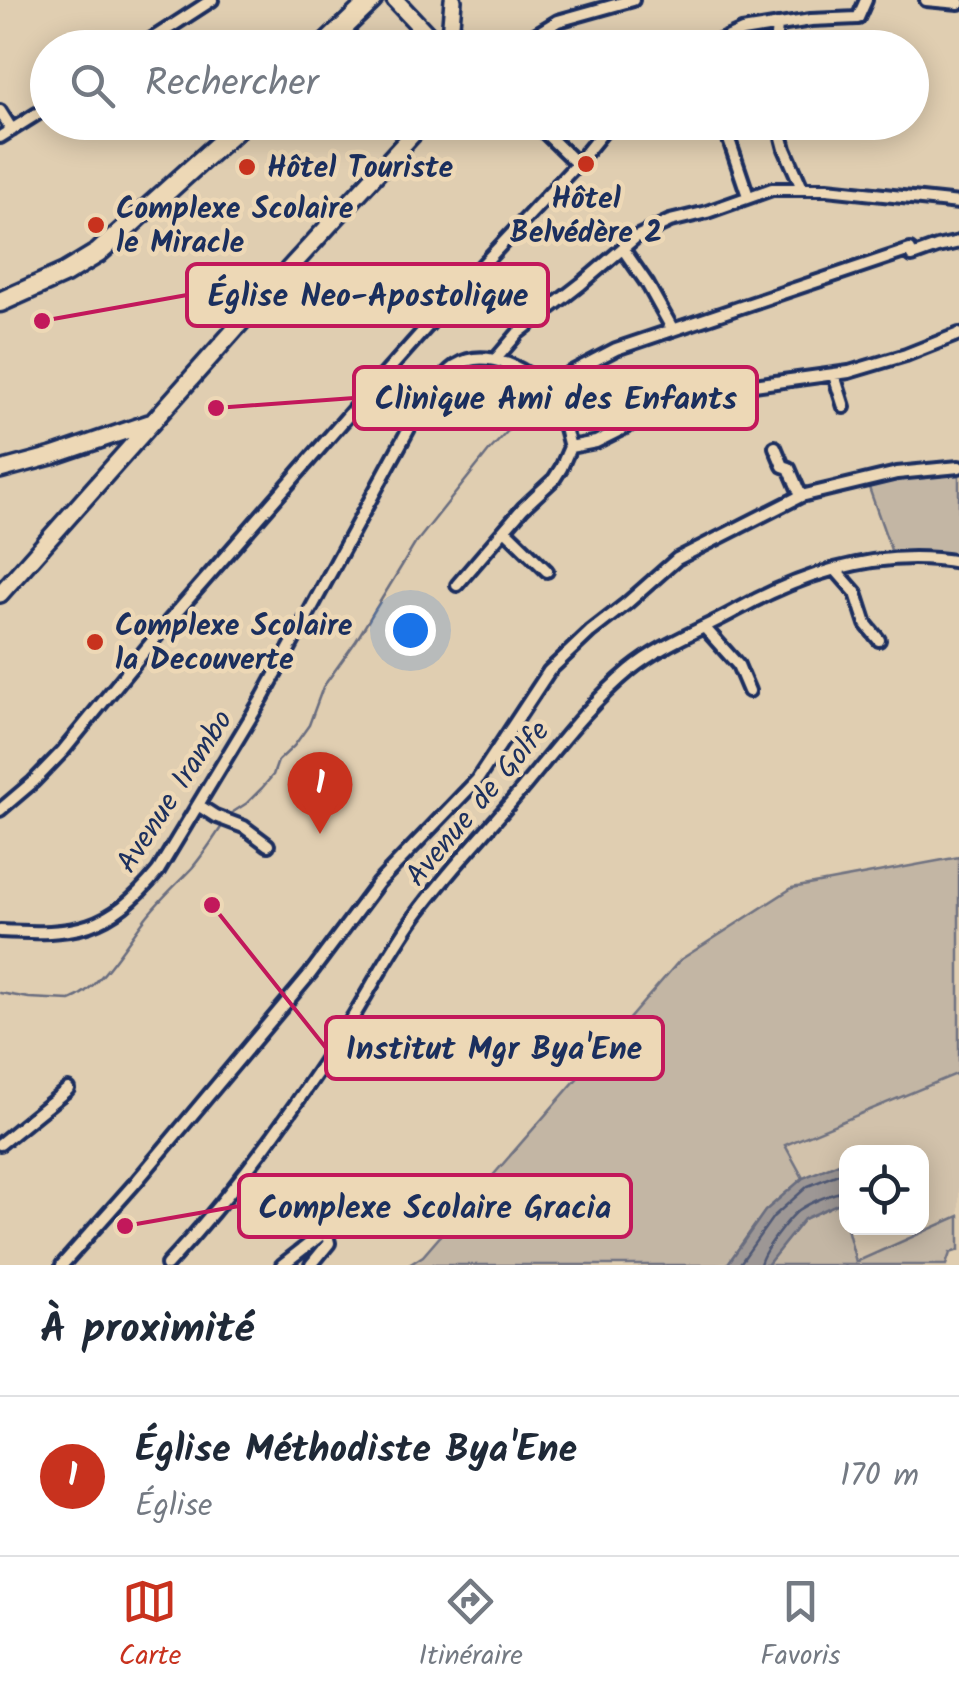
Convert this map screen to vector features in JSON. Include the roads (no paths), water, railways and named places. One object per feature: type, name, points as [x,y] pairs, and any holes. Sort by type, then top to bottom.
[{"type":"main road","points":[[343,30],[376,1]]},
{"type":"main road","points":[[0,302],[66,273],[98,253],[224,140]]},
{"type":"street","points":[[166,30],[212,0]]},
{"type":"street","points":[[395,0],[423,30]]},
{"type":"street","points":[[450,30],[453,0]]},
{"type":"street","points":[[543,30],[558,21],[633,0]]},
{"type":"street","points":[[748,30],[856,18],[866,0]]},
{"type":"street","points":[[926,0],[959,3]]},
{"type":"street","points":[[776,25],[776,30]]},
{"type":"street","points":[[0,111],[12,130]]},
{"type":"street","points":[[0,137],[30,118]]},
{"type":"street","points":[[0,594],[408,140]]},
{"type":"street","points":[[552,140],[577,164]]},
{"type":"street","points":[[0,810],[63,751],[169,621],[347,417],[596,140]]},
{"type":"street","points":[[729,140],[748,196]]},
{"type":"street","points":[[783,140],[802,188]]},
{"type":"street","points":[[456,585],[523,508],[554,479],[570,447],[560,412],[543,388],[533,378],[496,360],[518,332],[646,230],[772,189],[802,188],[959,203]]},
{"type":"street","points":[[543,388],[616,349],[910,250],[912,256],[959,242]]},
{"type":"street","points":[[624,249],[673,330]]},
{"type":"street","points":[[570,447],[596,442],[642,419],[717,392],[834,375],[906,355],[959,334]]},
{"type":"street","name":"Avenue Irambo","points":[[0,931],[46,933],[92,926],[119,911],[145,888],[264,697],[413,421],[452,369],[478,359],[496,360]]},
{"type":"street","points":[[834,375],[844,408]]},
{"type":"street","points":[[0,470],[157,420]]},
{"type":"street","points":[[106,438],[120,460]]},
{"type":"street","points":[[775,446],[801,496]]},
{"type":"street","points":[[62,1265],[240,1059],[378,883],[477,780],[549,671],[590,632],[677,559],[801,496],[897,472],[959,467]]},
{"type":"street","points":[[506,530],[547,571]]},
{"type":"street","name":"Avenue de Golfe","points":[[168,1265],[238,1183],[343,1033],[415,916],[570,730],[631,669],[652,654],[786,585],[835,568],[882,560],[959,562]]},
{"type":"street","points":[[835,568],[856,592],[866,624],[878,640]]},
{"type":"street","points":[[705,628],[738,665],[748,691]]},
{"type":"street","points":[[198,805],[244,827],[268,845]]},
{"type":"street","points":[[343,1033],[377,1042],[398,1042]]},
{"type":"street","points":[[0,1144],[68,1089]]},
{"type":"street","points":[[282,1265],[362,1211]]},
{"type":"street","points":[[310,1265],[329,1243],[326,1232]]},
{"type":"water","points":[[839,1163],[839,1203],[804,1219],[767,1265],[727,1265],[765,1211],[803,1178]]},
{"type":"waterway","points":[[230,814],[262,788],[278,761],[309,725],[323,687],[415,544],[489,451],[542,395]]},
{"type":"waterway","points":[[0,993],[70,1000],[81,995],[101,977],[149,913],[192,868],[224,823]]},
{"type":"place","name":"Hôtel Belvédère 2","points":[[586,164]]},
{"type":"place","name":"Hôtel Touriste","points":[[247,167]]},
{"type":"place","name":"Complexe Scolaire le Miracle","points":[[96,225]]},
{"type":"place","name":"Église Neo-Apostolique","points":[[42,321]]},
{"type":"place","name":"Clinique Ami des Enfants","points":[[216,408]]},
{"type":"place","name":"Complexe Scolaire la Decouverte","points":[[95,642]]},
{"type":"place","name":"Église Méthodiste Bya'Ene","points":[[320,834]]},
{"type":"place","name":"Institut Mgr Bya'Ene","points":[[212,905]]},
{"type":"place","name":"Complexe Scolaire Gracia","points":[[125,1226]]}]
